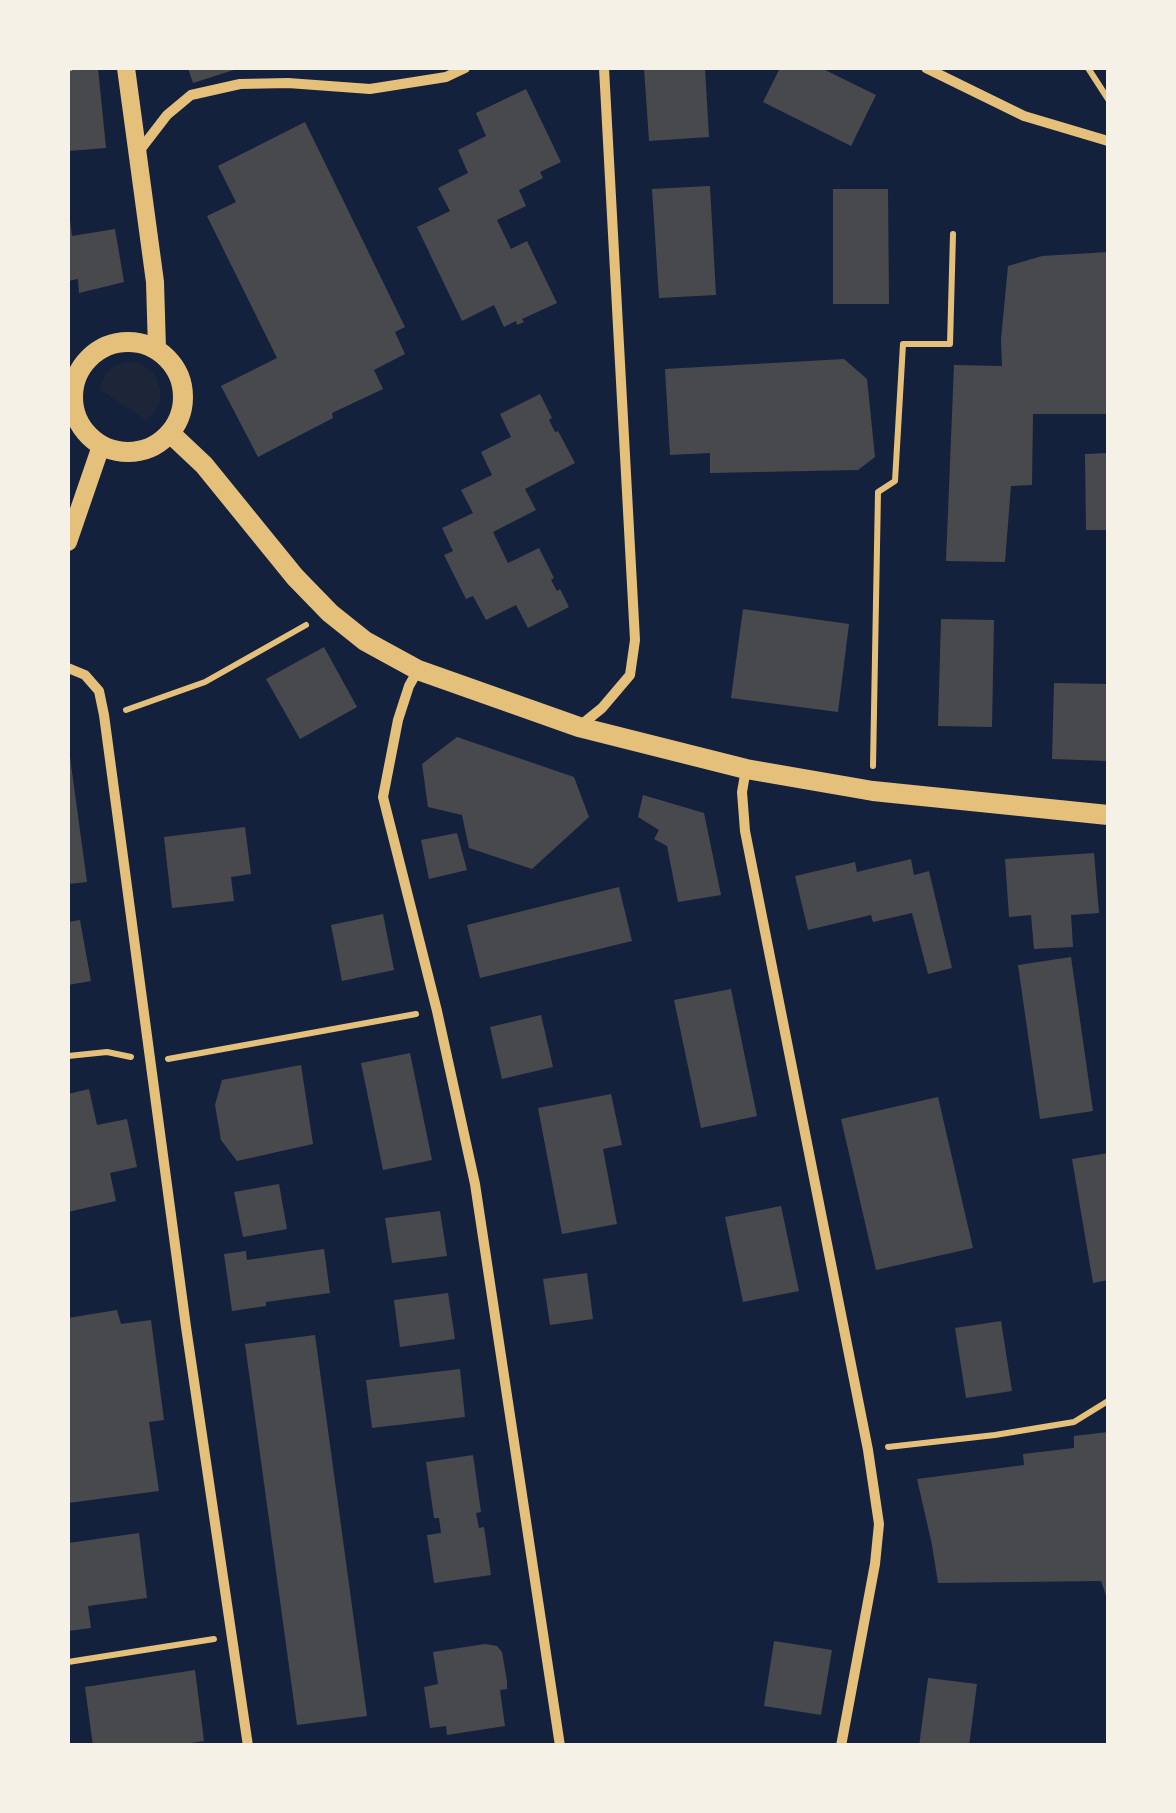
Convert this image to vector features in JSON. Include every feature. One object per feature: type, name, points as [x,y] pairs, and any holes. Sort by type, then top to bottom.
[{"type":"main road","points":[[122,341],[140,342],[156,349],[178,372],[183,388],[179,420],[156,446],[138,452],[119,452],[101,446],[78,421],[73,404],[73,367],[105,346],[122,341]]},
{"type":"main road","points":[[170,433],[204,465],[295,577],[330,612],[364,641],[418,670],[579,726],[746,769],[872,790],[1108,815]]},
{"type":"street","points":[[126,68],[155,282],[156,349]]},
{"type":"street","points":[[137,155],[166,115],[192,95],[240,84],[288,82],[370,88],[446,77],[464,68]]},
{"type":"street","points":[[579,726],[602,708],[630,675],[635,640],[604,68]]},
{"type":"street","points":[[926,68],[1024,116],[1108,141]]},
{"type":"street","points":[[68,542],[101,446]]},
{"type":"street","points":[[68,668],[84,675],[99,691],[102,703],[186,1327],[248,1746]]},
{"type":"street","points":[[418,670],[398,720],[383,797],[438,1010],[478,1202],[560,1746]]},
{"type":"street","points":[[746,769],[742,792],[745,831],[868,1450],[879,1524],[841,1746]]},
{"type":"path","points":[[1088,68],[1108,98]]},
{"type":"path","points":[[872,767],[878,492],[894,481],[904,344],[950,344],[952,234]]},
{"type":"path","points":[[126,710],[205,682],[306,626]]},
{"type":"path","points":[[68,1056],[107,1052],[151,1062],[438,1010]]},
{"type":"path","points":[[868,1450],[1074,1422],[1108,1400]]},
{"type":"path","points":[[68,1662],[232,1636]]},
{"type":"shaded area","points":[[125,362],[148,368],[156,377],[160,401],[146,420],[99,389],[105,375]]},
{"type":"building","points":[[98,68],[106,148],[68,151],[68,70]]},
{"type":"building","points":[[188,68],[240,68],[193,83]]},
{"type":"building","points":[[644,68],[705,68],[709,137],[649,141]]},
{"type":"building","points":[[780,68],[821,68],[876,95],[851,146],[763,102]]},
{"type":"building","points":[[526,89],[561,162],[540,172],[543,178],[519,190],[526,206],[497,220],[511,249],[527,241],[557,303],[517,325],[516,321],[504,327],[494,305],[462,321],[417,227],[450,211],[438,188],[468,173],[458,150],[486,136],[476,113]]},
{"type":"building","points":[[305,122],[405,327],[395,332],[405,354],[374,370],[383,389],[332,413],[333,418],[258,457],[221,386],[277,358],[207,216],[236,202],[218,166]]},
{"type":"building","points":[[710,186],[716,295],[659,298],[652,189]]},
{"type":"building","points":[[833,189],[888,189],[889,304],[833,304]]},
{"type":"building","points":[[68,220],[72,236],[115,229],[124,282],[79,293],[78,279],[68,281]]},
{"type":"building","points":[[1108,252],[1108,414],[1033,414],[1032,485],[1011,486],[1005,562],[946,561],[954,365],[1002,366],[1008,266],[1042,256]]},
{"type":"building","points":[[844,359],[867,379],[875,457],[858,470],[710,473],[710,453],[670,455],[665,369]]},
{"type":"building","points":[[540,394],[555,432],[558,431],[575,463],[525,489],[536,510],[493,532],[508,563],[539,548],[554,578],[551,580],[569,607],[528,628],[516,605],[486,620],[473,596],[466,599],[444,555],[453,551],[442,528],[473,513],[461,490],[492,475],[481,452],[511,437],[500,414]]},
{"type":"building","points":[[1108,453],[1108,530],[1086,530],[1085,454]]},
{"type":"building","points":[[743,609],[849,624],[838,712],[731,698]]},
{"type":"building","points":[[941,619],[994,620],[992,727],[938,726]]},
{"type":"building","points":[[324,647],[357,707],[300,739],[266,679]]},
{"type":"building","points":[[1054,683],[1108,684],[1108,761],[1052,759]]},
{"type":"building","points":[[457,737],[574,777],[589,817],[532,869],[469,848],[462,815],[428,807],[422,764]]},
{"type":"building","points":[[68,757],[87,882],[68,884]]},
{"type":"building","points":[[643,795],[704,813],[721,895],[678,902],[667,846],[654,839],[659,830],[638,817]]},
{"type":"building","points":[[245,827],[251,874],[231,877],[234,901],[172,908],[164,837]]},
{"type":"building","points":[[457,833],[467,870],[429,879],[421,840]]},
{"type":"building","points":[[1094,853],[1099,913],[1071,915],[1073,947],[1034,949],[1031,915],[1009,917],[1005,859]]},
{"type":"building","points":[[911,859],[914,875],[929,871],[952,968],[928,974],[912,913],[873,922],[871,915],[808,930],[795,876],[855,862],[857,872]]},
{"type":"building","points":[[619,887],[632,941],[480,978],[467,925]]},
{"type":"building","points":[[383,914],[394,970],[342,981],[331,925]]},
{"type":"building","points":[[80,920],[91,981],[68,985],[68,922]]},
{"type":"building","points":[[1071,957],[1093,1111],[1040,1119],[1018,965]]},
{"type":"building","points":[[731,989],[757,1116],[701,1128],[674,1000]]},
{"type":"building","points":[[541,1015],[553,1067],[502,1079],[490,1027]]},
{"type":"building","points":[[410,1053],[432,1160],[383,1170],[361,1063]]},
{"type":"building","points":[[301,1065],[313,1144],[237,1161],[221,1140],[215,1105],[222,1080]]},
{"type":"building","points":[[89,1089],[97,1125],[127,1119],[137,1167],[110,1173],[116,1201],[68,1212],[68,1094]]},
{"type":"building","points":[[611,1094],[622,1145],[603,1149],[617,1224],[562,1234],[538,1108]]},
{"type":"building","points":[[938,1097],[973,1248],[876,1270],[841,1119]]},
{"type":"building","points":[[1108,1153],[1108,1280],[1093,1283],[1072,1159]]},
{"type":"building","points":[[279,1184],[287,1229],[243,1237],[234,1192]]},
{"type":"building","points":[[781,1206],[799,1291],[743,1302],[725,1217]]},
{"type":"building","points":[[440,1211],[447,1256],[392,1263],[385,1218]]},
{"type":"building","points":[[324,1249],[330,1293],[232,1311],[224,1254],[246,1251],[247,1260]]},
{"type":"building","points":[[587,1273],[593,1319],[550,1325],[543,1279]]},
{"type":"building","points":[[448,1293],[455,1339],[400,1347],[394,1300]]},
{"type":"building","points":[[117,1310],[121,1324],[151,1320],[164,1420],[149,1422],[159,1491],[68,1503],[68,1318]]},
{"type":"building","points":[[1001,1321],[1012,1391],[966,1398],[955,1328]]},
{"type":"building","points":[[315,1335],[367,1716],[297,1725],[245,1344]]},
{"type":"building","points":[[460,1369],[465,1417],[372,1428],[366,1380]]},
{"type":"building","points":[[1108,1432],[1108,1601],[1101,1581],[938,1583],[917,1479],[1024,1465],[1023,1454],[1074,1448],[1074,1436]]},
{"type":"building","points":[[473,1455],[481,1512],[476,1513],[479,1528],[484,1527],[491,1575],[434,1583],[427,1535],[441,1533],[439,1518],[434,1518],[426,1462]]},
{"type":"building","points":[[139,1533],[147,1598],[88,1606],[91,1628],[68,1631],[68,1543]]},
{"type":"building","points":[[774,1641],[832,1650],[821,1715],[764,1706]]},
{"type":"building","points":[[485,1644],[497,1646],[502,1652],[507,1681],[507,1689],[500,1690],[505,1726],[447,1735],[446,1726],[430,1728],[424,1687],[438,1684],[433,1652]]},
{"type":"building","points":[[195,1670],[204,1741],[171,1746],[93,1746],[85,1687]]},
{"type":"building","points":[[928,1678],[977,1684],[969,1746],[919,1746]]}]
